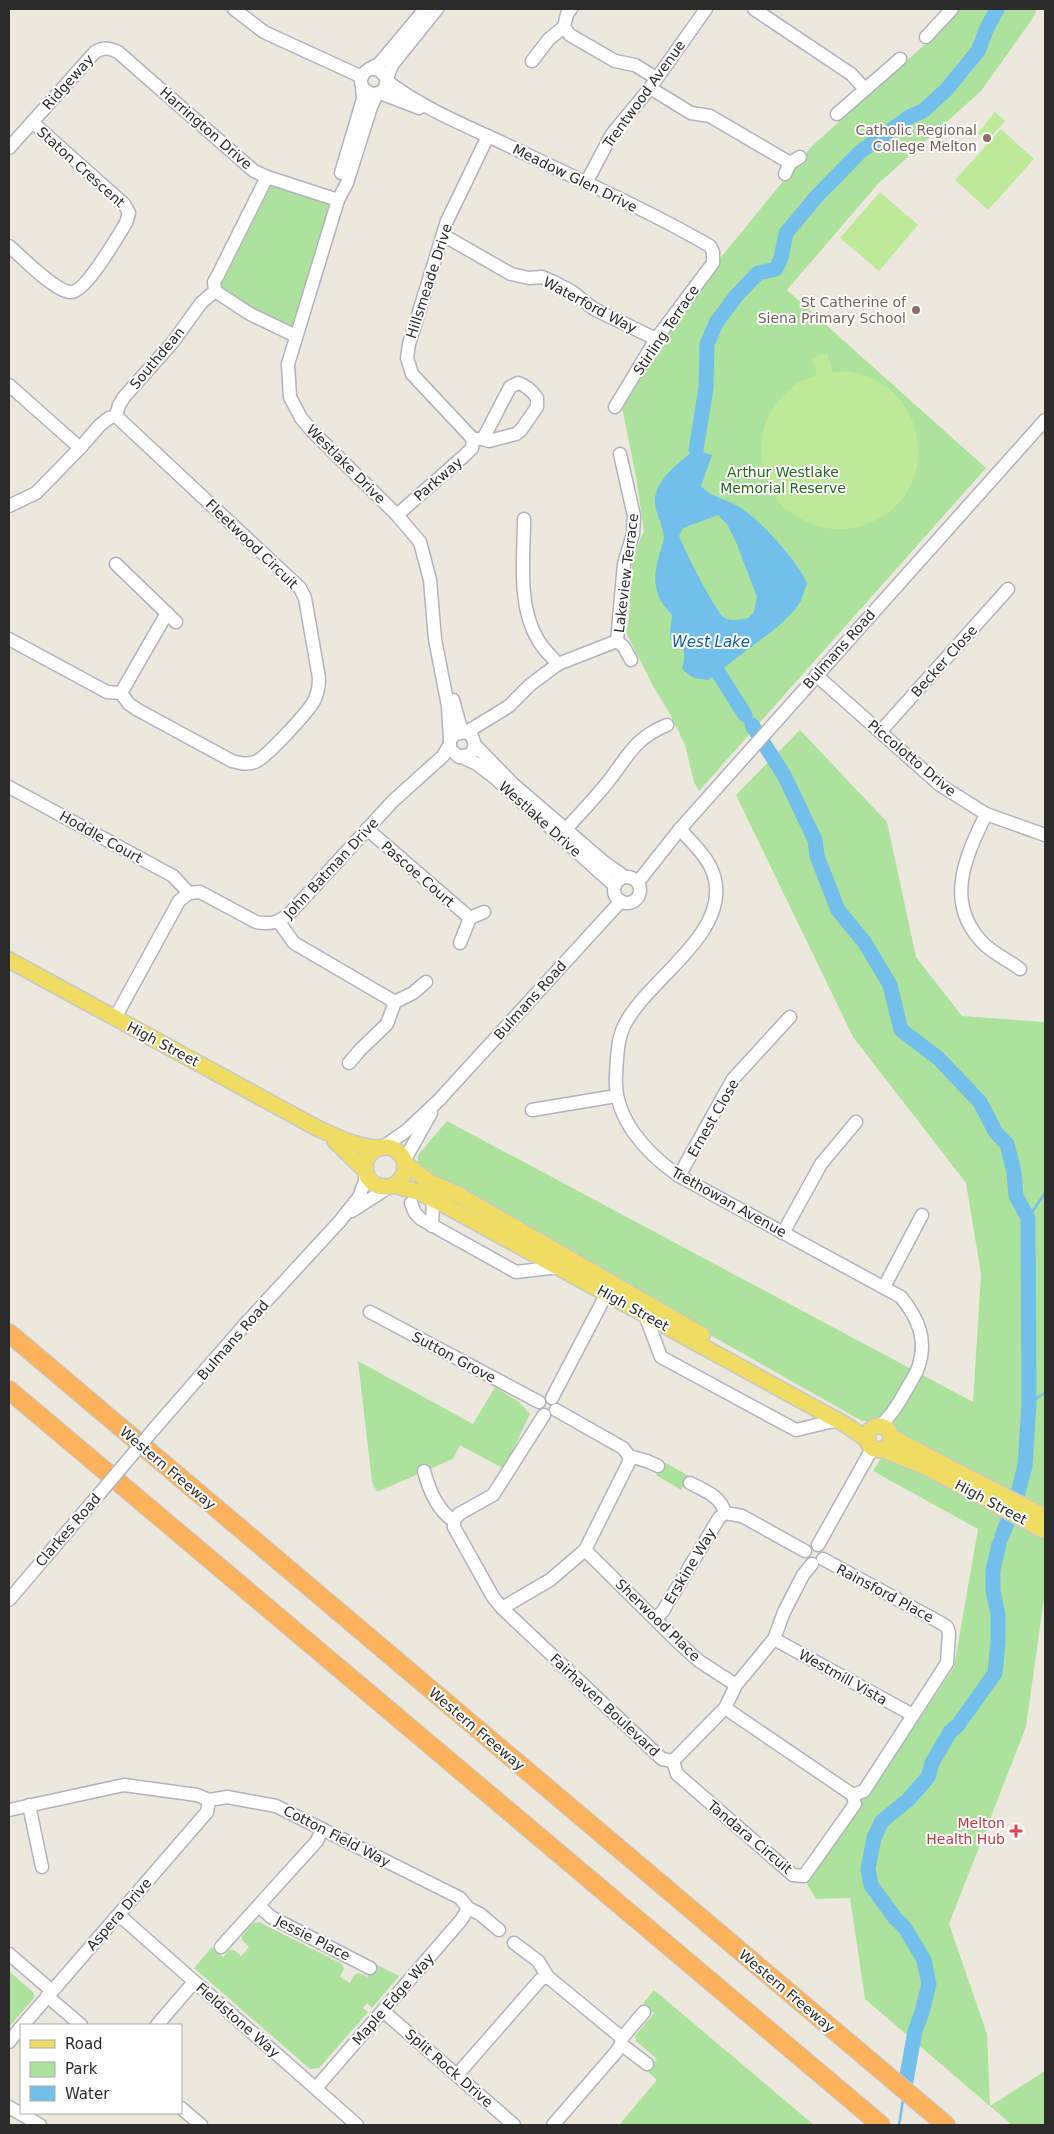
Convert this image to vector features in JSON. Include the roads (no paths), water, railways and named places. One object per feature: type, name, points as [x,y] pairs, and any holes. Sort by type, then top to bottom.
[{"type":"highway","name":"Western Freeway","points":[[9,1333],[946,2125]]},
{"type":"highway","points":[[9,1390],[881,2125]]},
{"type":"main road","name":"High Street","points":[[9,960],[317,1128],[362,1146],[381,1147]]},
{"type":"main road","name":"High Street","points":[[317,1128],[344,1148],[365,1170]]},
{"type":"main road","points":[[381,1147],[398,1152],[404,1162],[402,1178],[391,1186],[377,1186],[367,1178],[365,1170],[368,1155],[381,1147]]},
{"type":"main road","name":"High Street","points":[[404,1162],[428,1181],[457,1194],[861,1426],[928,1468],[1045,1531]]},
{"type":"main road","name":"High Street","points":[[391,1186],[409,1189],[433,1199],[838,1420],[879,1437],[1045,1517]]},
{"type":"street","points":[[234,9],[264,32],[364,78],[382,71],[387,79]]},
{"type":"street","points":[[364,78],[379,64],[424,9]]},
{"type":"street","points":[[364,78],[367,92],[378,94],[386,88],[392,65],[437,9]]},
{"type":"street","points":[[532,61],[549,39],[564,27],[567,14],[571,9]]},
{"type":"street","name":"Trentwood Avenue","points":[[586,183],[612,134],[653,83],[706,9]]},
{"type":"street","points":[[754,9],[851,74],[864,89]]},
{"type":"street","points":[[926,37],[952,9]]},
{"type":"street","points":[[564,27],[570,35],[615,61],[635,65],[653,83],[691,113],[710,116],[792,165]]},
{"type":"street","name":"Ridgeway","points":[[9,148],[95,52],[102,48],[111,49]]},
{"type":"street","name":"Harrington Drive","points":[[111,49],[118,52],[254,171],[338,200]]},
{"type":"street","points":[[837,114],[900,59]]},
{"type":"street","name":"Westlake Drive","points":[[338,200],[338,183],[363,99],[364,78]]},
{"type":"street","name":"Meadow Glen Drive","points":[[387,79],[405,95],[699,240],[710,246],[713,252]]},
{"type":"street","name":"Westlake Drive","points":[[378,94],[371,108],[347,183],[338,200],[296,336],[288,364],[290,397],[301,418],[397,515],[420,542],[430,580],[435,639],[448,706],[450,742]]},
{"type":"street","name":"Meadow Glen Drive","points":[[378,94],[415,108],[432,109]]},
{"type":"street","name":"Staton Crescent","points":[[9,246],[56,286],[70,292],[78,290],[87,281],[126,223],[129,213],[124,204],[32,122]]},
{"type":"street","name":"Hillsmeade Drive","points":[[478,439],[412,374],[407,358],[409,344],[447,221],[488,136]]},
{"type":"street","points":[[267,177],[214,282],[215,291],[250,314],[296,336]]},
{"type":"street","name":"Waterford Way","points":[[443,235],[511,274],[530,278],[542,277],[556,283],[571,291],[594,309],[656,340]]},
{"type":"street","name":"Stirling Terrace","points":[[615,407],[656,340],[713,262],[713,252]]},
{"type":"street","name":"Southdean","points":[[9,506],[36,493],[100,425],[108,418],[116,416],[119,405],[124,397],[173,342],[201,303],[215,291]]},
{"type":"street","name":"Parkway","points":[[397,515],[472,448],[513,384],[518,382],[524,384],[538,398],[537,407],[516,434],[489,441],[478,439]]},
{"type":"street","points":[[9,384],[80,448]]},
{"type":"street","name":"Fleetwood Circuit","points":[[9,639],[107,692],[121,693],[129,704],[138,710],[232,761],[245,764],[256,762],[268,753],[313,702],[319,690],[319,678],[305,598],[300,588],[116,416]]},
{"type":"street","name":"Bulmans Road","points":[[638,882],[680,830],[760,738],[1045,420]]},
{"type":"street","name":"Lakeview Terrace","points":[[620,454],[634,516],[633,534],[624,564],[618,641],[624,647],[631,660]]},
{"type":"street","points":[[520,522],[525,608],[530,626],[538,642],[558,664]]},
{"type":"street","points":[[116,564],[172,618],[121,693]]},
{"type":"street","name":"Becker Close","points":[[880,732],[1008,589]]},
{"type":"street","name":"Westlake Drive","points":[[432,605],[444,641],[454,708],[464,732]]},
{"type":"street","points":[[497,713],[475,744],[471,754],[461,757],[452,752],[450,742],[455,734],[464,732],[508,706],[530,685],[558,664],[618,641]]},
{"type":"street","name":"Piccolotto Drive","points":[[816,675],[940,785],[986,814],[1045,835]]},
{"type":"street","points":[[566,829],[641,740],[650,732],[668,724]]},
{"type":"street","points":[[464,732],[472,736],[475,744]]},
{"type":"street","name":"John Batman Drive","points":[[189,893],[200,892],[256,922],[265,924],[279,922],[291,912],[394,801],[443,756],[450,742]]},
{"type":"street","name":"Westlake Drive","points":[[475,744],[513,784],[605,863],[625,877]]},
{"type":"street","name":"Westlake Drive","points":[[461,757],[477,764],[495,778],[615,886]]},
{"type":"street","name":"John Batman Drive","points":[[429,769],[448,760],[461,757]]},
{"type":"street","name":"Hoddle Court","points":[[9,787],[173,876],[189,893]]},
{"type":"street","points":[[986,814],[963,867],[960,887],[963,905],[968,922],[976,934],[987,946],[1020,969]]},
{"type":"street","name":"Pascoe Court","points":[[367,829],[470,918]]},
{"type":"street","name":"Trethowan Avenue","points":[[680,830],[709,864],[714,874],[716,887],[715,906],[699,936],[637,1007],[624,1027],[618,1052],[616,1096],[630,1126],[644,1148],[660,1163],[680,1176],[901,1297],[913,1312],[919,1325],[921,1337],[918,1368],[879,1437]]},
{"type":"street","points":[[625,877],[632,878],[638,882],[640,891],[637,899],[629,903],[621,901],[615,894],[615,886],[619,880],[625,877]]},
{"type":"street","points":[[115,1018],[179,900],[189,893]]},
{"type":"street","name":"Bulmans Road","points":[[381,1147],[406,1131],[439,1100],[621,901]]},
{"type":"street","points":[[460,944],[470,918],[484,912]]},
{"type":"street","points":[[279,922],[294,943],[395,1002]]},
{"type":"street","points":[[349,1064],[360,1050],[387,1024],[395,1002],[414,993],[426,982]]},
{"type":"street","name":"Ernest Close","points":[[680,1176],[734,1079],[790,1017]]},
{"type":"street","points":[[532,1110],[616,1096]]},
{"type":"street","name":"Bulmans Road","points":[[404,1162],[439,1100]]},
{"type":"street","points":[[783,1233],[821,1164],[856,1122]]},
{"type":"street","name":"Bulmans Road","points":[[127,1461],[248,1322],[340,1221],[359,1197],[365,1181],[365,1170]]},
{"type":"street","name":"Bulmans Road","points":[[340,1221],[356,1208],[391,1186]]},
{"type":"street","points":[[432,1226],[433,1199]]},
{"type":"street","points":[[411,1203],[415,1213],[432,1226],[516,1272],[559,1267]]},
{"type":"street","points":[[884,1287],[922,1215]]},
{"type":"street","points":[[502,1608],[550,1580],[584,1550],[629,1462],[629,1456],[624,1448],[613,1440],[554,1404],[544,1397],[539,1402],[538,1408],[544,1415],[551,1415],[554,1404],[607,1293]]},
{"type":"street","name":"Sutton Grove","points":[[370,1312],[539,1402]]},
{"type":"street","points":[[645,1315],[660,1357],[687,1372],[796,1430],[838,1420]]},
{"type":"street","points":[[454,1521],[459,1514],[493,1495],[544,1415]]},
{"type":"street","points":[[818,1545],[879,1437]]},
{"type":"street","points":[[629,1456],[658,1466]]},
{"type":"street","name":"Clarkes Road","points":[[9,1600],[127,1461]]},
{"type":"street","name":"Fairhaven Boulevard","points":[[424,1471],[438,1506],[454,1521],[456,1534],[492,1597],[662,1759],[672,1761],[725,1708],[736,1685],[774,1639],[799,1582],[818,1562]]},
{"type":"street","points":[[690,1483],[719,1500],[723,1504],[725,1513],[742,1516],[805,1551]]},
{"type":"street","name":"Erskine Way","points":[[655,1619],[663,1611],[719,1518],[725,1513]]},
{"type":"street","points":[[809,1545],[818,1545],[824,1552],[818,1562],[806,1560],[805,1551],[809,1545]]},
{"type":"street","name":"Sherwood Place","points":[[584,1550],[699,1661],[736,1685]]},
{"type":"street","name":"Rainsford Place","points":[[818,1562],[947,1627],[950,1633],[947,1663],[912,1715]]},
{"type":"street","name":"Westmill Vista","points":[[774,1639],[912,1715]]},
{"type":"street","points":[[725,1708],[853,1795],[864,1790],[912,1715]]},
{"type":"street","name":"Tandara Circuit","points":[[672,1761],[677,1774],[793,1875],[804,1876],[855,1804],[853,1795]]},
{"type":"street","name":"Cotton Field Way","points":[[9,1810],[124,1785],[197,1796],[209,1800],[227,1797],[276,1806],[460,1898],[468,1908],[480,1914],[499,1930]]},
{"type":"street","name":"Aspera Drive","points":[[24,2024],[207,1812],[209,1800]]},
{"type":"street","points":[[29,1805],[42,1866]]},
{"type":"street","points":[[221,1947],[317,1841],[322,1829]]},
{"type":"street","name":"Jessie Place","points":[[259,1906],[271,1917],[370,1968]]},
{"type":"street","name":"Maple Edge Way","points":[[316,2088],[462,1919],[468,1908]]},
{"type":"street","name":"Fieldstone Way","points":[[119,1915],[358,2125]]},
{"type":"street","points":[[514,1943],[538,1961],[548,1977],[647,2064]]},
{"type":"street","points":[[9,1954],[80,2024]]},
{"type":"street","points":[[457,2076],[541,1979],[548,1977]]},
{"type":"street","points":[[158,2024],[194,1982]]},
{"type":"street","name":"Split Rock Drive","points":[[383,2011],[514,2125]]},
{"type":"street","points":[[553,2125],[644,2012]]},
{"type":"street","name":"Aspera Drive","points":[[9,2042],[20,2028]]},
{"type":"street","points":[[9,2107],[20,2113]]},
{"type":"street","points":[[182,2109],[201,2125]]},
{"type":"street","points":[[21,2114],[40,2125]]},
{"type":"water","name":"West Lake","points":[[696,450],[712,455],[701,486],[715,496],[741,508],[758,522],[779,543],[797,566],[807,584],[799,604],[783,622],[708,680],[687,674],[682,668],[684,650],[680,644],[671,640],[672,615],[661,602],[655,580],[664,537],[655,503],[658,487],[669,472]],"holes":[[[718,515],[727,524],[757,597],[754,612],[748,618],[736,620],[725,618],[720,613],[700,579],[679,536],[683,528]]]},
{"type":"waterway","points":[[696,450],[706,388],[707,344],[716,323],[736,296],[758,273],[776,269],[781,258],[786,233],[817,196],[860,152],[909,117],[923,111],[946,90],[978,51],[997,9]]},
{"type":"waterway","points":[[718,672],[745,715]]},
{"type":"waterway","points":[[752,725],[784,775],[815,840],[817,856],[838,910],[865,943],[890,985],[901,1030],[938,1058],[980,1102],[996,1133],[1007,1144],[1014,1172],[1016,1196],[1028,1218],[1029,1403],[1025,1466],[1017,1496]]},
{"type":"waterway","points":[[1028,1218],[1045,1193]]},
{"type":"waterway","points":[[1029,1403],[1045,1393]]},
{"type":"waterway","points":[[1002,1536],[1009,1518]]},
{"type":"waterway","points":[[906,2081],[915,2031],[929,1984],[924,1960],[905,1928],[895,1918],[871,1885],[868,1869],[874,1838],[882,1821],[908,1800],[928,1777],[932,1763],[950,1732],[958,1725],[995,1673],[998,1614],[993,1591],[993,1570],[999,1544]]},
{"type":"waterway","points":[[899,2125],[903,2100]]},
{"type":"place","name":"Catholic Regional College Melton","points":[[987,138]]},
{"type":"place","name":"St Catherine of Siena Primary School","points":[[916,310]]},
{"type":"place","name":"Melton Health Hub","points":[[1016,1831]]},
{"type":"park label","name":"Arthur Westlake Memorial Reserve","points":[[783,480]]}]
